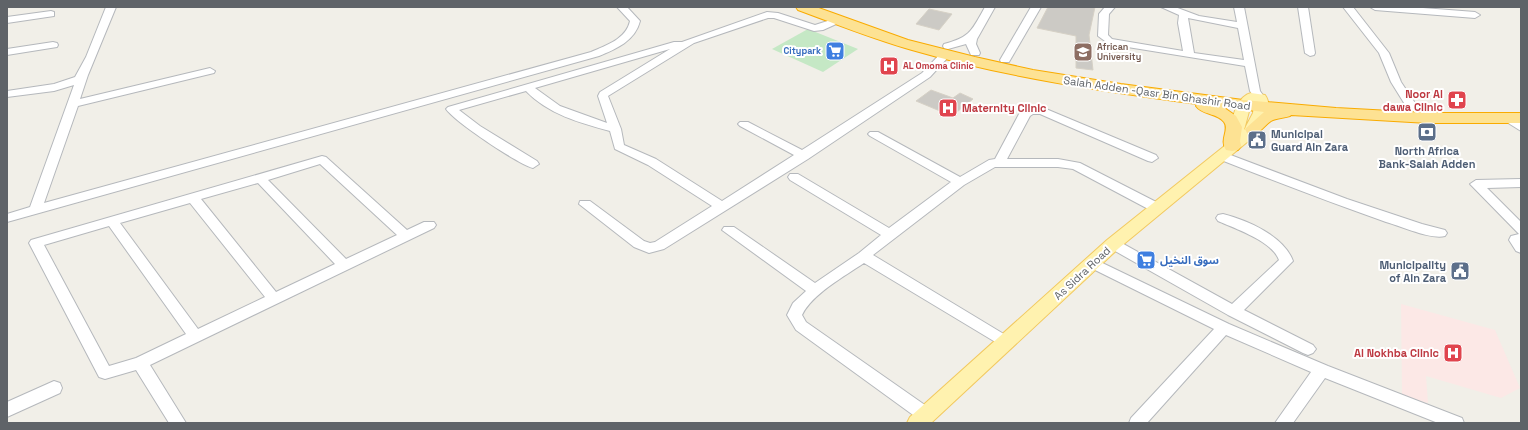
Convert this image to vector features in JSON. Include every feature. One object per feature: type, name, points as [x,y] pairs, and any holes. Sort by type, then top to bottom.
[{"type":"highway","name":"Salah Adden -Qasr Bin Ghashir Road","points":[[803,7],[900,42],[947,50],[1058,79],[1168,96],[1254,100],[1314,112],[1401,117],[1518,118]]},
{"type":"highway","points":[[825,7],[947,50],[975,53],[1110,79],[1254,100],[1414,109],[1518,118]]},
{"type":"highway","points":[[1168,96],[1209,107],[1227,117],[1234,126],[1226,151]]},
{"type":"highway","points":[[1253,129],[1264,118],[1271,115],[1314,112]]},
{"type":"main road","points":[[1253,129],[1258,119],[1254,100]]},
{"type":"main road","points":[[1226,151],[1254,100]]},
{"type":"main road","name":"As Sidra Road","points":[[921,419],[1113,244],[1253,129]]},
{"type":"street","points":[[35,210],[83,76],[111,7]]},
{"type":"street","points":[[7,218],[595,54],[624,39],[635,25],[633,18],[622,7]]},
{"type":"street","points":[[975,53],[971,44],[974,35],[990,7]]},
{"type":"street","points":[[1006,60],[1036,7]]},
{"type":"street","points":[[1110,7],[1104,14],[1104,38],[1162,51],[1251,64]]},
{"type":"street","points":[[1166,7],[1184,15],[1243,26]]},
{"type":"street","points":[[1239,7],[1251,64],[1254,100]]},
{"type":"street","points":[[1303,7],[1310,53]]},
{"type":"street","points":[[1348,7],[1384,53],[1396,82],[1414,109]]},
{"type":"street","points":[[1375,7],[1418,9],[1475,16]]},
{"type":"street","points":[[7,20],[52,14]]},
{"type":"street","points":[[533,164],[466,121],[452,110],[528,86],[695,39],[772,15],[814,28],[820,28],[840,20]]},
{"type":"street","points":[[1184,15],[1183,23],[1189,55]]},
{"type":"street","points":[[585,204],[639,244],[649,248],[659,246],[721,206],[804,156],[926,75],[947,50],[974,35]]},
{"type":"street","points":[[695,39],[603,96],[615,129],[619,147],[652,162],[721,206]]},
{"type":"street","points":[[7,52],[53,45]]},
{"type":"street","points":[[73,104],[210,71]]},
{"type":"street","points":[[7,94],[62,85],[83,76]]},
{"type":"street","points":[[528,86],[536,96],[552,105],[589,122],[615,129]]},
{"type":"street","points":[[999,164],[1025,114],[1031,110],[1042,111],[1152,158]]},
{"type":"street","points":[[744,124],[804,156]]},
{"type":"street","points":[[874,134],[960,182]]},
{"type":"street","points":[[1008,147],[1032,163]]},
{"type":"street","points":[[1226,151],[1328,197],[1419,228],[1440,233]]},
{"type":"street","points":[[406,236],[322,160],[36,243],[105,373],[140,363],[195,336],[274,299],[406,236],[428,225]]},
{"type":"street","points":[[921,419],[801,326],[794,315],[798,306],[815,290],[864,256],[890,234],[960,182],[993,163],[1032,163],[1076,166],[1157,208]]},
{"type":"street","points":[[794,177],[890,234]]},
{"type":"street","points":[[260,178],[344,265]]},
{"type":"street","points":[[1521,183],[1476,184],[1521,230]]},
{"type":"street","points":[[192,197],[274,299]]},
{"type":"street","points":[[1223,218],[1277,245],[1286,256],[1286,261],[1233,311]]},
{"type":"street","points":[[112,221],[195,336]]},
{"type":"street","points":[[729,230],[815,290]]},
{"type":"street","points":[[1521,238],[1516,240],[1521,248]]},
{"type":"street","points":[[1113,244],[1233,311],[1308,349]]},
{"type":"street","points":[[864,256],[1007,342]]},
{"type":"street","points":[[1092,263],[1224,328],[1322,370],[1456,423]]},
{"type":"street","points":[[1137,423],[1224,328]]},
{"type":"street","points":[[140,363],[178,423]]},
{"type":"street","points":[[1283,423],[1322,370]]},
{"type":"street","points":[[7,410],[54,388]]},
{"type":"shaded area","name":"Al Nokhba Clinic","points":[[1401,304],[1495,330],[1520,388],[1501,398],[1426,376],[1428,403],[1402,396]]},
{"type":"green space","points":[[808,29],[858,49],[823,72],[772,49]]},
{"type":"building","name":"African University","points":[[1048,7],[1095,7],[1089,35],[1093,70],[1076,68],[1076,36],[1037,28]]},
{"type":"building","points":[[929,9],[952,14],[939,30],[916,24]]},
{"type":"building","name":"Maternity Clinic","points":[[931,90],[953,98],[960,93],[973,99],[952,116],[916,101]]},
{"type":"place","name":"Citypark","points":[[835,51]]},
{"type":"place","name":"African University","points":[[1083,52]]},
{"type":"place","name":"AL Omoma Clinic","points":[[889,66]]},
{"type":"place","name":"Noor Al dawa Clinic","points":[[1457,100]]},
{"type":"place","name":"Maternity Clinic","points":[[948,108]]},
{"type":"place","name":"North Africa Bank-Salah Adden","points":[[1427,132]]},
{"type":"place","name":"Municipal Guard Ain Zara","points":[[1257,140]]},
{"type":"place","name":"سوق النخيل","points":[[1146,260]]},
{"type":"place","name":"Municipality of Ain Zara","points":[[1460,271]]},
{"type":"place","name":"Al Nokhba Clinic","points":[[1453,353]]}]
